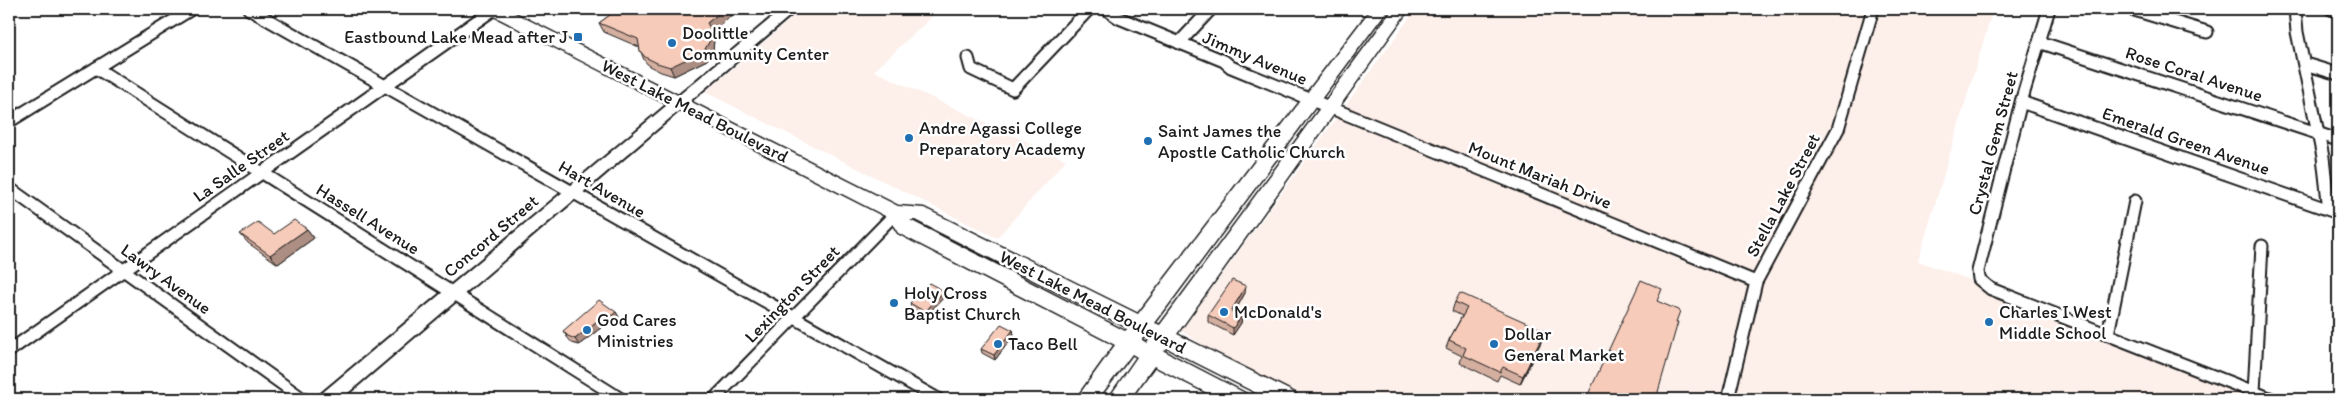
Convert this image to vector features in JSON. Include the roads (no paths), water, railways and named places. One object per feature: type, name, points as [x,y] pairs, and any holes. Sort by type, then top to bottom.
[{"type":"main road","name":"West Lake Mead Boulevard","points":[[494,9],[896,213],[917,213],[1288,399]]},
{"type":"main road","points":[[1118,399],[1264,197],[1319,104],[1380,9]]},
{"type":"main road","points":[[1086,399],[1274,149],[1319,104],[1401,9]]},
{"type":"main road","points":[[1264,197],[1260,192],[1262,183],[1276,161],[1274,149]]},
{"type":"main road","name":"West Lake Mead Boulevard","points":[[896,213],[904,228],[1238,399]]},
{"type":"main road","points":[[953,253],[970,251],[988,260],[1002,256]]},
{"type":"street","points":[[9,122],[192,9]]},
{"type":"street","name":"Hart Avenue","points":[[249,9],[938,399]]},
{"type":"street","name":"La Salle Street","points":[[9,351],[494,9]]},
{"type":"street","name":"Concord Street","points":[[328,399],[791,9]]},
{"type":"street","points":[[968,58],[971,69],[1014,89],[1089,9]]},
{"type":"street","name":"Jimmy Avenue","points":[[1106,9],[1119,18],[1319,104]]},
{"type":"street","points":[[1179,43],[1211,9]]},
{"type":"street","name":"Stella Lake Street","points":[[1728,399],[1756,282],[1838,129],[1873,9]]},
{"type":"street","name":"Crystal Gem Street","points":[[2049,9],[2022,102],[1978,271],[1979,279],[1984,285],[2108,334]]},
{"type":"street","points":[[2131,9],[2207,32]]},
{"type":"street","points":[[2295,9],[2294,26],[2305,64],[2334,211]]},
{"type":"street","points":[[2331,9],[2338,11]]},
{"type":"street","name":"Rose Coral Avenue","points":[[2039,42],[2338,140]]},
{"type":"street","points":[[2305,64],[2338,74]]},
{"type":"street","name":"Hassell Avenue","points":[[96,68],[621,399]]},
{"type":"street","name":"Emerald Green Avenue","points":[[2022,102],[2334,211]]},
{"type":"street","name":"Mount Mariah Drive","points":[[1319,104],[1756,282]]},
{"type":"street","name":"Lawry Avenue","points":[[9,188],[303,399]]},
{"type":"street","points":[[2135,201],[2108,334],[2272,399]]},
{"type":"street","name":"Lexington Street","points":[[714,399],[896,213]]},
{"type":"street","points":[[2254,392],[2262,246]]},
{"type":"place","name":"Eastbound Lake Mead after J","points":[[578,37]]},
{"type":"place","name":"Doolittle Community Center","points":[[672,43]]},
{"type":"place","name":"Andre Agassi College Preparatory Academy","points":[[909,138]]},
{"type":"place","name":"Saint James the Apostle Catholic Church","points":[[1148,141]]},
{"type":"place","name":"Holy Cross Baptist Church","points":[[894,303]]},
{"type":"place","name":"McDonald's","points":[[1224,312]]},
{"type":"place","name":"Charles I West Middle School","points":[[1989,322]]},
{"type":"place","name":"God Cares Ministries","points":[[587,330]]},
{"type":"place","name":"Taco Bell","points":[[998,344]]},
{"type":"place","name":"Dollar General Market","points":[[1494,344]]}]
